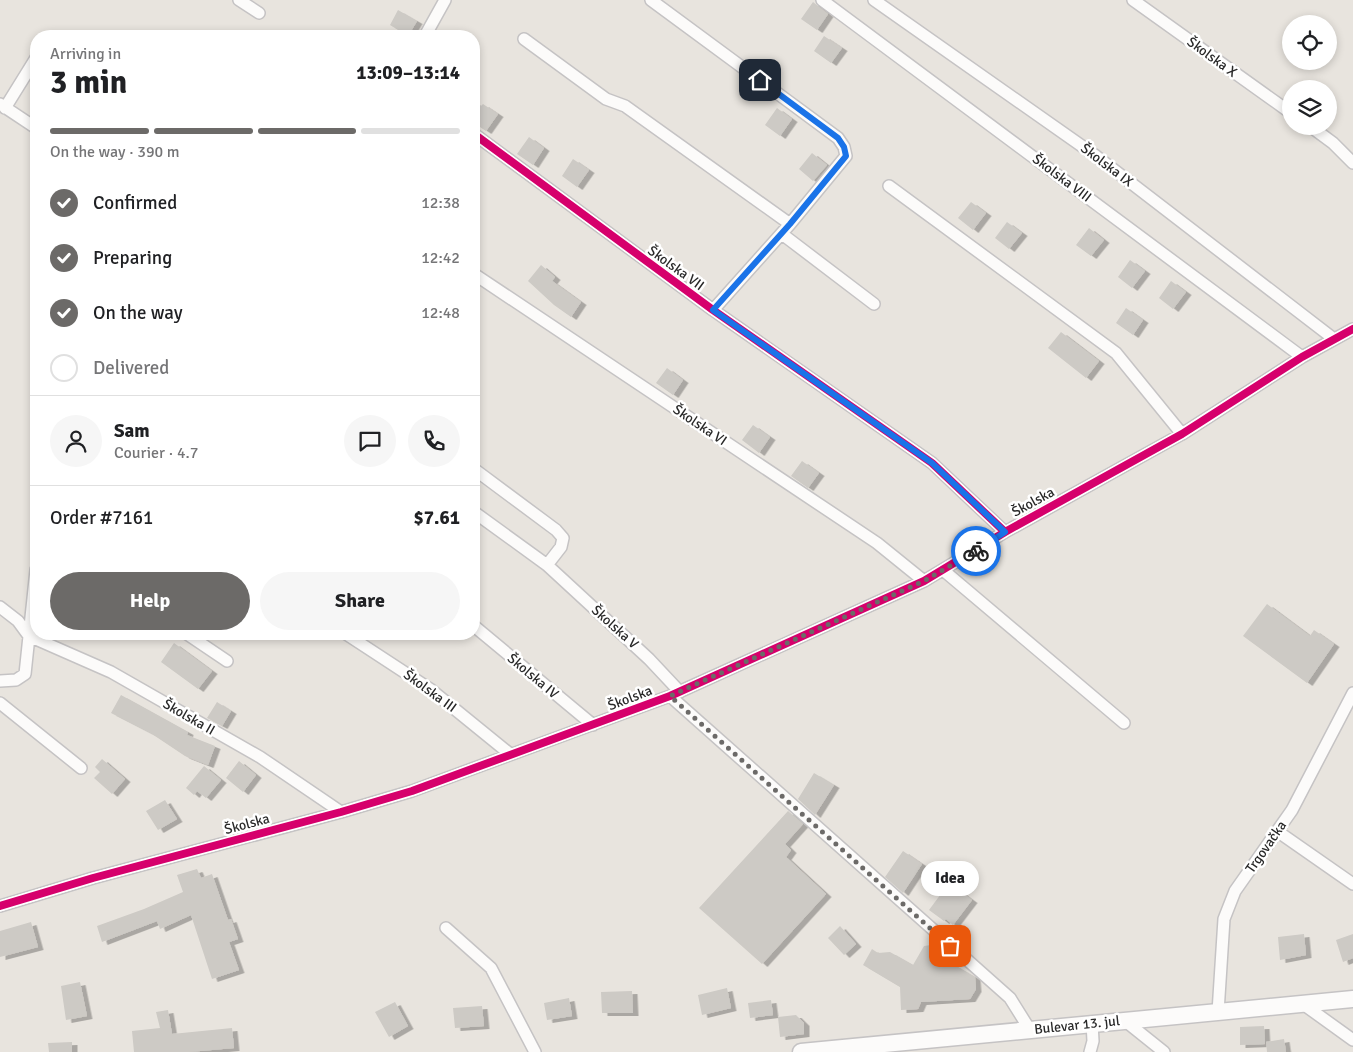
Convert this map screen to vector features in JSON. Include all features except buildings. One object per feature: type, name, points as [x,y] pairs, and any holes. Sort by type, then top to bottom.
[{"type":"street","points":[[239,0],[259,13]]},
{"type":"street","points":[[428,30],[445,0]]},
{"type":"street","points":[[651,0],[838,138],[844,147],[846,156],[782,234],[713,310]]},
{"type":"street","name":"Školska VIII","points":[[822,0],[1302,357]]},
{"type":"street","name":"Školska IX","points":[[874,0],[1096,156],[1334,339]]},
{"type":"street","name":"Školska X","points":[[1133,0],[1282,107]]},
{"type":"street","points":[[524,39],[606,98],[625,106],[790,224]]},
{"type":"street","points":[[30,67],[3,106],[30,124]]},
{"type":"street","points":[[1322,135],[1353,163]]},
{"type":"street","name":"Školska VII","points":[[480,138],[713,310],[932,463],[1005,532]]},
{"type":"street","points":[[889,186],[1116,353],[1182,434]]},
{"type":"street","points":[[782,234],[874,304]]},
{"type":"street","name":"Školska VI","points":[[480,278],[877,543],[924,581]]},
{"type":"street","name":"Školska","points":[[0,906],[93,878],[341,812],[412,791],[675,694],[924,581],[1005,532],[1182,434],[1302,357],[1353,329]]},
{"type":"street","points":[[480,473],[556,530],[563,538],[561,547],[547,565]]},
{"type":"street","name":"Školska V","points":[[480,516],[547,565],[649,659],[675,694],[1010,998],[1030,1030]]},
{"type":"street","points":[[942,570],[1124,722]]},
{"type":"street","points":[[0,607],[18,621],[29,636]]},
{"type":"street","points":[[0,680],[16,680],[25,674],[30,627]]},
{"type":"street","name":"Školska IV","points":[[480,631],[593,725]]},
{"type":"street","name":"Školska II","points":[[38,640],[110,672],[260,756],[341,812]]},
{"type":"street","points":[[196,640],[227,661]]},
{"type":"street","name":"Školska III","points":[[355,640],[430,689],[510,754]]},
{"type":"street","name":"Trgovačka","points":[[1218,1012],[1224,919],[1228,905],[1235,891],[1292,810],[1353,693]]},
{"type":"street","points":[[0,703],[80,768]]},
{"type":"street","points":[[1277,831],[1353,884]]},
{"type":"street","points":[[446,928],[491,968],[535,1052]]},
{"type":"street","name":"Bulevar 13. jul","points":[[801,1052],[1353,999]]},
{"type":"street","points":[[1303,1004],[1353,1040]]},
{"type":"street","points":[[1124,1020],[1164,1052]]},
{"type":"street","points":[[1090,1052],[1093,1041],[1092,1023]]},
{"type":"cycle path","points":[[480,138],[713,310],[932,463],[1005,532]]},
{"type":"cycle path","points":[[0,906],[93,878],[341,812],[412,791],[670,696],[924,581],[1005,532],[1182,434],[1302,357],[1353,329]]},
{"type":"way so far","points":[[950,946],[670,696],[924,581],[976,551]]},
{"type":"place","name":"Idea","points":[[950,946]]},
{"type":"route","points":[[760,80],[838,138],[844,147],[846,156],[790,224],[713,310],[932,463],[1005,532],[976,551]]}]
